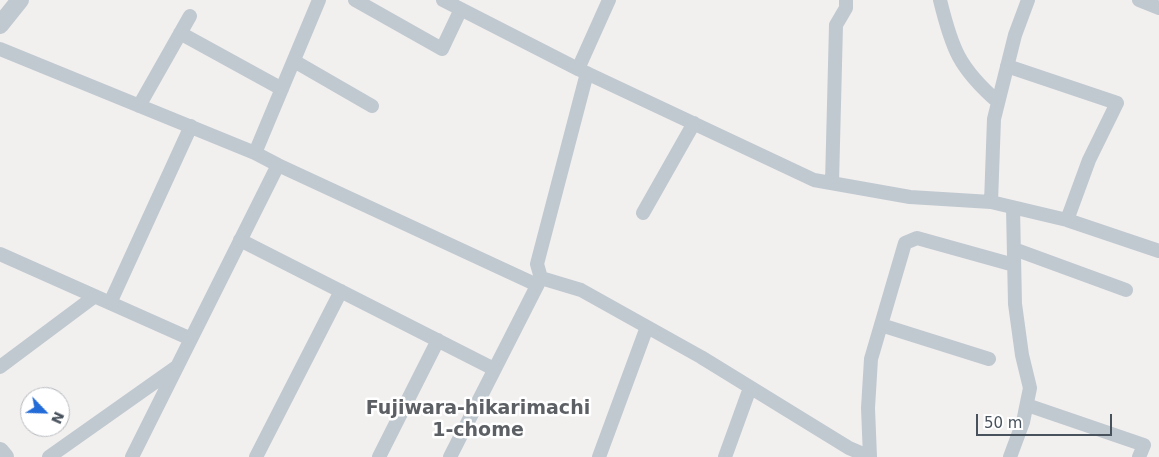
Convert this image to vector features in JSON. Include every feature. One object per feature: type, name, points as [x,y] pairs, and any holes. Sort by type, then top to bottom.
[{"type":"street","points":[[0,25],[20,0]]},
{"type":"street","points":[[255,153],[320,0]]},
{"type":"street","points":[[355,0],[442,49],[461,9]]},
{"type":"street","points":[[443,0],[582,71],[814,180],[910,197],[991,202],[1067,220],[1159,251]]},
{"type":"street","points":[[450,457],[539,282],[537,264],[582,71],[609,0]]},
{"type":"street","points":[[832,183],[836,25],[846,8],[846,0]]},
{"type":"street","points":[[940,0],[950,39],[963,65],[979,86],[998,102]]},
{"type":"street","points":[[991,202],[994,119],[1015,35],[1028,0]]},
{"type":"street","points":[[140,106],[190,16]]},
{"type":"street","points":[[180,33],[282,89]]},
{"type":"street","points":[[0,49],[255,153],[539,282],[581,290],[701,357],[847,453],[870,457],[868,408],[871,359],[905,243],[918,238],[1014,265]]},
{"type":"street","points":[[294,61],[372,106]]},
{"type":"street","points":[[1007,66],[1117,103],[1089,160],[1067,220]]},
{"type":"street","points":[[643,213],[694,124]]},
{"type":"street","points":[[110,303],[190,126]]},
{"type":"street","points":[[132,457],[278,165]]},
{"type":"street","points":[[1010,457],[1022,422],[1030,388],[1022,355],[1015,304],[1013,208]]},
{"type":"street","points":[[240,240],[494,369]]},
{"type":"street","points":[[1014,249],[1126,290]]},
{"type":"street","points":[[0,254],[191,339]]},
{"type":"street","points":[[256,457],[341,291]]},
{"type":"street","points":[[0,367],[95,296]]},
{"type":"street","points":[[881,325],[989,360]]},
{"type":"street","points":[[599,457],[647,327]]},
{"type":"street","points":[[379,457],[438,340]]},
{"type":"street","points":[[49,457],[178,366]]},
{"type":"street","points":[[725,457],[750,388]]},
{"type":"street","points":[[1026,405],[1144,445],[1139,457]]},
{"type":"street","points":[[0,451],[5,457]]},
{"type":"district","name":"Fujiwara-hikarimachi 1-chome","points":[[478,420]]}]
